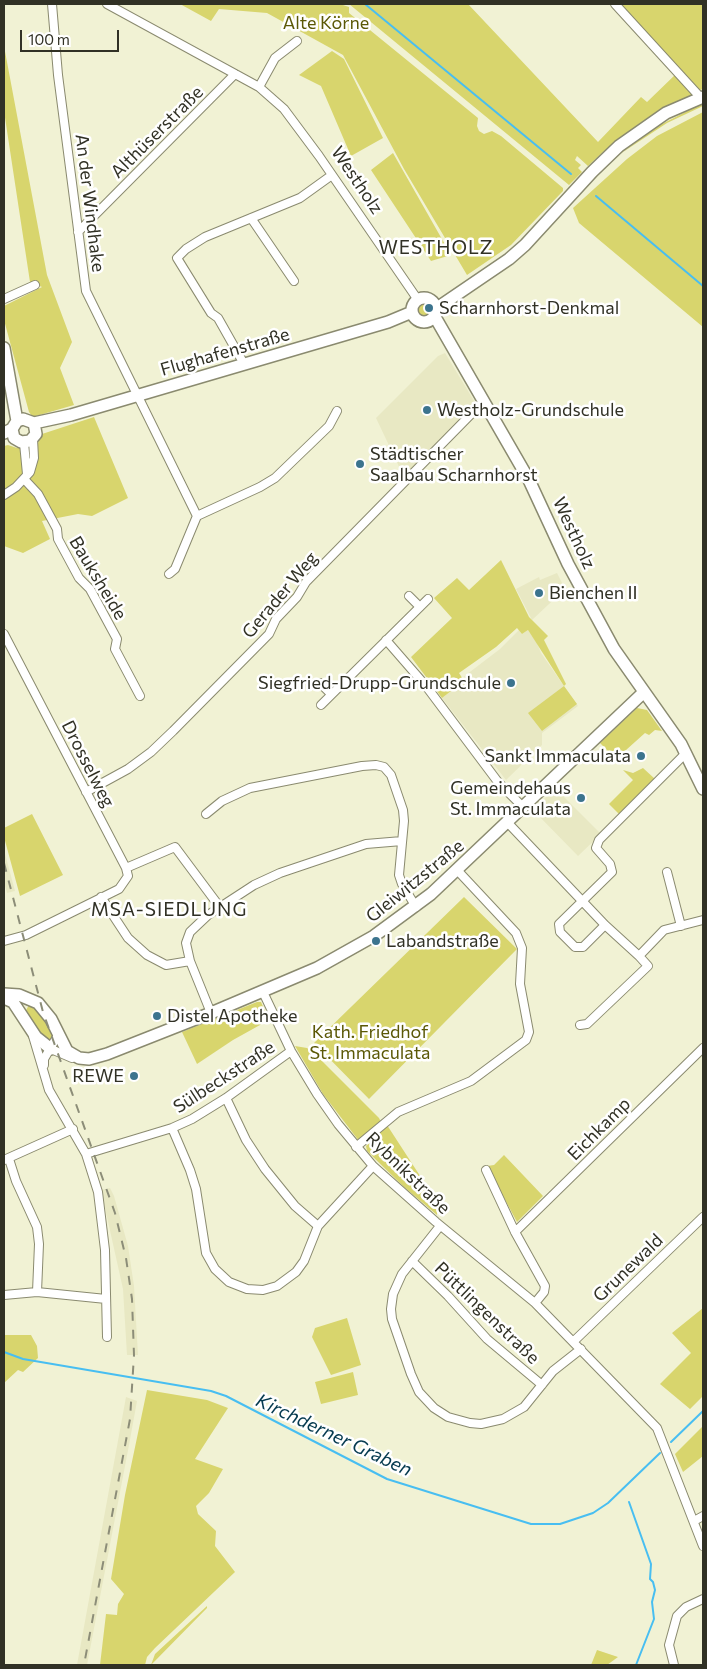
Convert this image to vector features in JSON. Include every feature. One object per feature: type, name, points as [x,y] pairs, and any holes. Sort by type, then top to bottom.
[{"type":"street","name":"An der Windhake","points":[[52,4],[58,75],[86,291],[197,516]]},
{"type":"street","name":"Westholz","points":[[107,4],[259,87],[294,121],[418,300]]},
{"type":"street","points":[[433,312],[426,298],[418,300],[413,306],[413,315],[422,322],[461,290],[509,259],[525,245],[592,172],[619,146],[659,117],[702,98],[615,4]]},
{"type":"street","points":[[259,87],[275,58],[297,41]]},
{"type":"street","name":"Althüserstraße","points":[[78,232],[235,74]]},
{"type":"street","points":[[244,364],[218,318],[211,313],[176,260],[178,256],[205,236],[300,198],[332,175]]},
{"type":"street","points":[[251,218],[294,281]]},
{"type":"street","points":[[4,299],[35,285]]},
{"type":"street","name":"Westholz","points":[[433,312],[536,493],[562,551],[615,652],[686,753],[703,789]]},
{"type":"street","name":"Flughafenstraße","points":[[20,432],[138,395],[413,315]]},
{"type":"street","points":[[4,348],[20,432],[25,477],[4,495]]},
{"type":"street","name":"Gerader Weg","points":[[86,792],[128,769],[151,752],[173,731],[269,634],[276,619],[297,597],[306,582],[484,401]]},
{"type":"street","points":[[169,574],[175,569],[197,516],[260,487],[275,478],[328,426],[337,411]]},
{"type":"street","name":"Bauksheide","points":[[25,477],[38,494],[57,529],[58,539],[78,578],[90,588],[117,639],[115,649],[140,696]]},
{"type":"street","points":[[409,596],[420,607]]},
{"type":"street","points":[[321,705],[428,599]]},
{"type":"street","name":"Drosselweg","points":[[4,634],[126,868]]},
{"type":"street","points":[[386,640],[426,686],[498,782],[524,808]]},
{"type":"street","points":[[320,683],[331,694]]},
{"type":"street","name":"Gleiwitzstraße","points":[[4,998],[13,1002],[22,1013],[30,1028],[51,1049],[70,1058],[89,1059],[211,1013],[318,968],[359,945],[416,907],[458,871],[644,692]]},
{"type":"street","points":[[605,925],[583,947],[575,947],[560,932],[559,924],[612,872],[610,864],[596,848],[599,840],[686,753]]},
{"type":"street","points":[[206,814],[222,801],[250,788],[376,765],[384,767],[391,775],[403,810],[399,875],[402,884],[416,907]]},
{"type":"street","points":[[508,823],[605,925],[648,966],[587,1024],[580,1025]]},
{"type":"street","points":[[211,1013],[187,949],[188,937],[194,927],[219,906],[272,877],[329,855],[366,844],[402,842]]},
{"type":"street","points":[[4,941],[26,935],[101,898],[124,885],[128,876],[126,868],[175,847],[219,906]]},
{"type":"street","points":[[356,1147],[398,1112],[471,1081],[526,1040],[528,1032],[520,984],[522,948],[516,933],[458,871]]},
{"type":"street","points":[[667,872],[681,926]]},
{"type":"street","points":[[101,898],[128,938],[147,955],[166,965],[190,961]]},
{"type":"street","points":[[639,956],[664,930],[703,920]]},
{"type":"street","name":"Rybnikstraße","points":[[263,992],[292,1051],[317,1094],[356,1147],[373,1166],[440,1226],[536,1303],[657,1428],[703,1546]]},
{"type":"street","points":[[4,994],[19,995],[43,1007],[67,1051],[79,1058]]},
{"type":"street","points":[[22,1013],[22,1009],[30,999]]},
{"type":"street","points":[[30,1028],[49,1090],[74,1129],[86,1154],[98,1192],[103,1223],[107,1337]]},
{"type":"street","points":[[43,1070],[44,1059],[58,1036]]},
{"type":"street","name":"Eichkamp","points":[[515,1232],[703,1048]]},
{"type":"street","name":"Sülbeckstraße","points":[[86,1154],[172,1128],[226,1098],[292,1051]]},
{"type":"street","points":[[226,1098],[246,1140],[265,1169],[295,1206],[318,1226]]},
{"type":"street","points":[[172,1128],[196,1189],[206,1253],[215,1269],[229,1282],[254,1290],[263,1290],[283,1283],[296,1272],[304,1260],[318,1226],[373,1166]]},
{"type":"street","points":[[37,1292],[39,1244],[37,1227],[6,1160],[74,1129]]},
{"type":"street","points":[[486,1170],[515,1232],[545,1286],[544,1292],[536,1303]]},
{"type":"street","name":"Grunewald","points":[[574,1341],[703,1217]]},
{"type":"street","points":[[440,1226],[402,1274],[393,1294],[392,1319],[411,1374],[427,1401],[448,1417],[481,1424],[493,1422],[516,1412],[531,1400],[553,1371],[581,1349]]},
{"type":"street","name":"Püttlingenstraße","points":[[412,1261],[487,1338],[542,1385]]},
{"type":"street","points":[[4,1296],[37,1292],[106,1299]]},
{"type":"street","points":[[694,1521],[703,1516]]},
{"type":"street","points":[[674,1665],[669,1645],[677,1616],[686,1606],[703,1599]]},
{"type":"shaded area","name":"Westholz-Grundschule","points":[[445,353],[476,404],[404,477],[376,418],[438,356]]},
{"type":"shaded area","name":"Bienchen II","points":[[557,573],[565,589],[532,620],[516,589],[539,577],[540,580]]},
{"type":"shaded area","name":"Siegfried-Drupp-Grundschule","points":[[519,630],[522,634],[528,630],[541,653],[578,706],[542,733],[542,745],[506,780],[442,698],[464,681],[462,678],[500,649]]},
{"type":"shaded area","points":[[555,788],[601,834],[578,856],[533,810]]},
{"type":"shaded area","points":[[4,850],[15,891],[7,893],[4,883]]},
{"type":"shaded area","points":[[110,1188],[128,1246],[134,1286],[138,1355],[127,1355],[123,1289],[101,1190]]},
{"type":"shaded area","points":[[126,1397],[137,1401],[129,1445],[87,1665],[77,1665]]},
{"type":"green space","name":"Alte Körne","points":[[180,4],[340,4],[349,7],[349,13],[478,118],[477,126],[479,131],[484,134],[492,131],[501,136],[563,188],[563,191],[511,245],[467,275],[404,169],[343,55],[267,13],[219,9],[211,21]]},
{"type":"green space","points":[[349,4],[468,4],[598,142],[641,97],[647,102],[677,73],[693,94],[643,121],[588,166],[577,156],[575,160],[581,165],[578,168],[582,172],[569,185]]},
{"type":"green space","points":[[620,4],[703,4],[703,89],[700,90]]},
{"type":"green space","points":[[4,46],[47,275],[72,342],[60,368],[74,405],[36,416],[32,416],[29,412],[4,320],[4,306],[42,287],[30,282],[4,111]]},
{"type":"green space","points":[[332,51],[344,59],[383,138],[351,156],[321,86],[299,75]]},
{"type":"green space","points":[[703,103],[703,106],[667,123],[617,156],[660,125]]},
{"type":"green space","points":[[703,112],[703,327],[579,223],[573,208],[627,159],[657,136]]},
{"type":"green space","points":[[393,153],[451,255],[431,261],[371,170]]},
{"type":"green space","points":[[421,303],[427,303],[431,310],[427,317],[421,317],[417,313],[417,307]]},
{"type":"green space","points":[[94,417],[128,498],[92,516],[78,514],[42,521],[50,539],[23,553],[4,546],[4,446],[8,445],[17,448],[37,445],[42,434]]},
{"type":"green space","points":[[501,560],[529,617],[548,636],[544,640],[566,684],[564,686],[528,630],[522,634],[517,628],[496,647],[459,673],[464,681],[442,698],[411,657],[452,618],[434,598],[457,578],[469,590]]},
{"type":"green space","points":[[564,686],[577,704],[542,731],[528,713]]},
{"type":"green space","points":[[637,708],[647,710],[662,731],[655,730],[649,735],[645,733],[616,759],[600,743]]},
{"type":"green space","points":[[643,768],[655,779],[619,814],[609,804],[633,780],[623,770],[633,773]]},
{"type":"green space","points":[[32,814],[63,875],[20,896],[4,837],[4,828]]},
{"type":"green space","name":"Kath. Friedhof St. Immaculata","points":[[464,897],[517,949],[369,1099],[314,1043]]},
{"type":"green space","points":[[261,1002],[269,1020],[233,1040],[197,1064],[182,1032]]},
{"type":"green space","points":[[29,1005],[37,1007],[54,1034],[51,1042],[45,1041],[25,1012]]},
{"type":"green space","points":[[295,1046],[307,1048],[317,1056],[381,1122],[359,1141],[323,1094]]},
{"type":"green space","points":[[387,1125],[437,1202],[437,1215],[404,1187],[367,1151],[366,1146]]},
{"type":"green space","points":[[504,1155],[543,1196],[517,1222],[487,1166],[494,1165]]},
{"type":"green space","points":[[703,1308],[703,1396],[690,1409],[660,1384],[691,1353],[672,1333]]},
{"type":"green space","points":[[347,1318],[361,1365],[331,1375],[312,1337],[315,1328]]},
{"type":"green space","points":[[4,1335],[31,1335],[37,1346],[38,1358],[23,1372],[18,1370],[4,1383]]},
{"type":"green space","points":[[353,1372],[358,1395],[321,1404],[315,1382]]},
{"type":"green space","points":[[147,1390],[207,1400],[228,1408],[195,1459],[223,1469],[209,1493],[196,1506],[198,1514],[216,1531],[215,1546],[235,1572],[155,1648],[147,1657],[145,1665],[100,1665],[106,1614],[117,1615],[118,1604],[124,1594],[111,1579],[125,1495]]},
{"type":"green space","points":[[703,1426],[703,1456],[683,1472],[675,1454]]},
{"type":"green space","points":[[207,1606],[207,1608],[151,1665],[155,1654]]},
{"type":"green space","points":[[597,1650],[618,1657],[607,1665],[591,1665]]},
{"type":"waterway","points":[[365,4],[571,174]]},
{"type":"waterway","points":[[596,196],[703,286]]},
{"type":"waterway","name":"Kirchderner Graben","points":[[4,1352],[23,1359],[211,1391],[226,1396],[387,1479],[531,1524],[560,1524],[593,1513],[608,1503],[660,1453]]},
{"type":"waterway","name":"Kirchderner Graben","points":[[671,1442],[703,1411]]},
{"type":"waterway","points":[[629,1502],[651,1564],[650,1579],[655,1590],[652,1602],[654,1619],[636,1665]]},
{"type":"railway","points":[[4,863],[43,1012],[115,1213],[126,1258],[132,1299],[134,1355],[130,1419],[84,1665]]},
{"type":"place","name":"Scharnhorst-Denkmal","points":[[429,308]]},
{"type":"place","name":"Westholz-Grundschule","points":[[427,410]]},
{"type":"place","name":"Städtischer Saalbau Scharnhorst","points":[[360,464]]},
{"type":"place","name":"Bienchen II","points":[[539,593]]},
{"type":"place","name":"Siegfried-Drupp-Grundschule","points":[[511,683]]},
{"type":"place","name":"Sankt Immaculata","points":[[641,756]]},
{"type":"place","name":"Gemeindehaus St. Immaculata","points":[[581,798]]},
{"type":"place","name":"Labandstraße","points":[[376,941]]},
{"type":"place","name":"Distel Apotheke","points":[[157,1016]]},
{"type":"place","name":"REWE","points":[[134,1076]]},
{"type":"district","name":"WESTHOLZ","points":[[436,248]]},
{"type":"district","name":"MSA-SIEDLUNG","points":[[169,910]]}]
